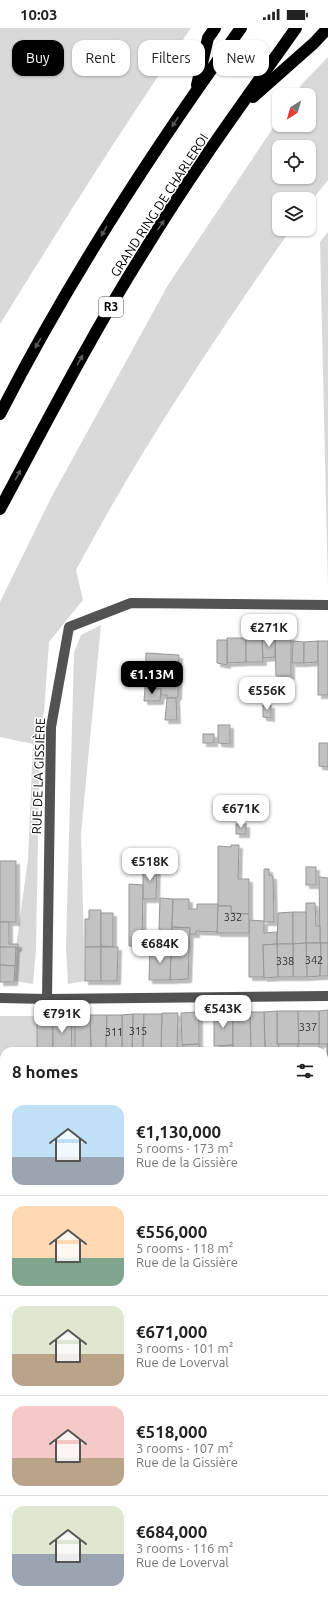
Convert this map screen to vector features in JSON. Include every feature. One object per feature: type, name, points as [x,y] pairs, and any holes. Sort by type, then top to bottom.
[{"type":"highway","points":[[196,90],[208,38],[215,28]]},
{"type":"highway","points":[[0,414],[24,368],[108,223],[196,90],[241,28]]},
{"type":"highway","name":"GRAND RING DE CHARLEROI","points":[[0,509],[64,389],[146,247],[236,112],[296,28]]},
{"type":"highway","points":[[236,112],[314,43],[328,28]]},
{"type":"street","name":"RUE DE LA GISSIÈRE","points":[[47,999],[51,727],[69,627],[131,602],[328,605]]},
{"type":"street","points":[[0,998],[47,999],[328,996]]},
{"type":"shaded area","points":[[0,28],[191,28],[183,40],[138,40],[138,76],[158,76],[117,138],[0,324]]},
{"type":"shaded area","points":[[328,57],[328,180],[316,195],[316,192],[272,192],[272,236],[286,236],[178,396],[125,482],[76,570],[83,600],[49,642],[44,712],[40,728],[36,949],[33,984],[14,981],[16,947],[28,859],[33,744],[0,737],[0,602],[51,498],[168,285],[272,129],[272,132],[316,132],[316,88],[299,88]]},
{"type":"shaded area","points":[[328,232],[328,589],[320,242]]},
{"type":"shaded area","points":[[101,625],[81,833],[85,981],[68,984],[66,947],[74,653],[81,635]]},
{"type":"shaded area","points":[[0,1016],[37,1016],[37,1047],[0,1047]]},
{"type":"building","points":[[291,637],[291,676],[276,676],[275,638]]},
{"type":"building","points":[[227,638],[246,638],[246,662],[227,663]]},
{"type":"building","points":[[246,638],[262,638],[263,662],[246,662]]},
{"type":"building","points":[[262,638],[275,638],[275,657],[263,658]]},
{"type":"building","points":[[217,640],[227,640],[227,665],[217,663]]},
{"type":"building","points":[[293,641],[304,642],[304,663],[292,663]]},
{"type":"building","points":[[318,641],[318,662],[304,663],[304,642]]},
{"type":"building","points":[[318,641],[328,641],[328,695],[318,695]]},
{"type":"building","points":[[146,653],[179,655],[178,696],[176,698],[167,698],[167,695],[161,695],[161,689],[145,688]]},
{"type":"building","points":[[145,688],[161,689],[160,701],[144,701]]},
{"type":"building","points":[[167,698],[176,698],[177,720],[165,720]]},
{"type":"building","points":[[263,705],[271,705],[271,718],[263,717]]},
{"type":"building","points":[[218,725],[230,725],[230,744],[218,743]]},
{"type":"building","points":[[203,734],[214,734],[214,743],[203,743]]},
{"type":"building","points":[[319,743],[328,743],[328,767],[319,766]]},
{"type":"building","points":[[236,824],[246,824],[246,834],[236,834]]},
{"type":"building","points":[[231,845],[239,845],[238,879],[249,879],[249,914],[231,913],[231,906],[218,906],[218,846],[231,847]]},
{"type":"building","points":[[0,861],[16,861],[16,922],[0,922]]},
{"type":"building","points":[[157,865],[156,899],[143,899],[143,866]]},
{"type":"building","points":[[306,867],[316,867],[316,885],[306,885]]},
{"type":"building","points":[[264,869],[269,869],[269,875],[273,876],[274,922],[264,922],[264,933],[277,932],[277,944],[263,945],[264,977],[249,977],[249,920],[264,921]]},
{"type":"building","points":[[319,877],[328,878],[328,943],[320,943]]},
{"type":"building","points":[[129,884],[143,885],[142,946],[129,946]]},
{"type":"building","points":[[160,898],[173,899],[171,949],[150,948],[150,933],[161,933],[161,930],[159,929]]},
{"type":"building","points":[[173,899],[189,899],[189,909],[197,909],[197,904],[218,904],[218,932],[196,931],[196,934],[189,934],[190,928],[172,927]]},
{"type":"building","points":[[306,903],[315,903],[316,926],[320,926],[320,943],[306,943]]},
{"type":"building","points":[[218,906],[231,906],[231,913],[249,914],[249,933],[217,933]]},
{"type":"building","points":[[89,910],[101,910],[101,947],[85,947],[85,919],[89,919]]},
{"type":"building","points":[[293,912],[293,944],[277,944],[278,913]]},
{"type":"building","points":[[293,912],[306,912],[306,943],[293,944]]},
{"type":"building","points":[[101,913],[113,913],[113,947],[101,946]]},
{"type":"building","points":[[0,922],[9,922],[9,944],[18,944],[18,948],[0,947]]},
{"type":"building","points":[[172,927],[190,928],[188,979],[170,980]]},
{"type":"building","points":[[306,943],[321,943],[320,976],[307,977]]},
{"type":"building","points":[[306,943],[307,977],[293,977],[293,944]]},
{"type":"building","points":[[321,943],[328,943],[328,976],[320,976]]},
{"type":"building","points":[[277,944],[293,944],[293,977],[278,977]]},
{"type":"building","points":[[277,944],[278,977],[264,978],[263,945]]},
{"type":"building","points":[[0,947],[16,947],[15,966],[0,965]]},
{"type":"building","points":[[85,947],[101,947],[101,981],[85,981]]},
{"type":"building","points":[[101,947],[118,947],[117,981],[101,981]]},
{"type":"building","points":[[150,948],[171,949],[170,980],[149,980]]},
{"type":"building","points":[[0,965],[15,966],[14,982],[0,982]]},
{"type":"building","points":[[328,1010],[328,1044],[319,1044],[319,1011]]},
{"type":"building","points":[[277,1011],[298,1011],[299,1044],[277,1044]]},
{"type":"building","points":[[277,1011],[277,1044],[279,1044],[279,1047],[265,1047],[264,1012]]},
{"type":"building","points":[[298,1011],[319,1011],[319,1044],[299,1044]]},
{"type":"building","points":[[199,1012],[199,1044],[182,1045],[181,1013]]},
{"type":"building","points":[[214,1012],[233,1012],[233,1045],[214,1046]]},
{"type":"building","points":[[233,1012],[250,1012],[251,1047],[233,1047]]},
{"type":"building","points":[[250,1012],[264,1012],[265,1047],[251,1047]]},
{"type":"building","points":[[162,1013],[178,1013],[177,1047],[161,1047]]},
{"type":"building","points":[[133,1014],[144,1014],[143,1047],[132,1047]]},
{"type":"building","points":[[133,1014],[132,1047],[122,1047],[122,1015]]},
{"type":"building","points":[[144,1014],[162,1014],[161,1047],[143,1047]]},
{"type":"building","points":[[90,1015],[107,1015],[106,1047],[91,1047]]},
{"type":"building","points":[[90,1015],[91,1047],[75,1047],[75,1016]]},
{"type":"building","points":[[107,1015],[122,1015],[122,1047],[106,1047]]},
{"type":"building","points":[[53,1016],[53,1047],[37,1047],[37,1017]]},
{"type":"building","points":[[53,1016],[71,1016],[72,1047],[53,1047]]},
{"type":"building","points":[[199,1044],[199,1047],[182,1047],[182,1045]]},
{"type":"building","points":[[279,1044],[298,1044],[298,1047],[278,1047]]},
{"type":"building","points":[[298,1044],[319,1044],[319,1047],[298,1047]]},
{"type":"building","points":[[233,1045],[233,1047],[221,1047]]}]
